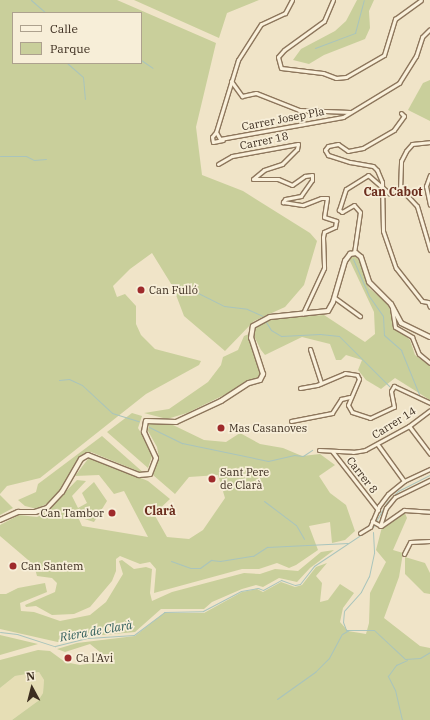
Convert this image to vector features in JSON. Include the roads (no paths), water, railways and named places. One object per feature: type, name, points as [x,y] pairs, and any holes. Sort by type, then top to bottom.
[{"type":"street","points":[[223,140],[213,142],[212,137],[216,132],[238,60],[252,34],[260,24],[285,13],[292,0]]},
{"type":"street","points":[[333,0],[324,21],[284,50],[278,58],[281,68],[342,79],[384,55],[395,19],[421,0]]},
{"type":"street","name":"Carrer Josep Pla","points":[[223,140],[268,130],[343,118],[350,112],[399,83],[412,64],[422,37],[430,29]]},
{"type":"street","points":[[231,81],[242,96],[256,93],[299,110],[350,112]]},
{"type":"street","points":[[401,113],[404,116],[394,130],[364,148],[348,151],[338,144],[328,146],[325,150],[328,154],[350,162],[373,166],[380,175],[382,186],[383,231],[396,268],[422,301],[428,302],[430,307]]},
{"type":"street","points":[[216,132],[218,138],[223,140]]},
{"type":"street","points":[[354,253],[360,212],[354,205],[342,212],[339,210],[342,197],[351,185],[365,176],[371,176],[393,195],[398,194],[400,188],[400,168],[406,151],[412,144],[430,142]]},
{"type":"street","name":"Carrer 18","points":[[218,164],[232,156],[298,144],[297,149],[282,164],[264,170],[253,179],[278,179],[292,185],[305,176],[312,175],[312,180],[301,196],[285,198],[283,202],[304,205],[321,198],[328,200],[324,217],[334,219],[336,224],[322,236],[324,268],[303,313]]},
{"type":"street","points":[[430,175],[426,186],[430,205]]},
{"type":"street","points":[[400,188],[417,206],[430,250]]},
{"type":"street","points":[[0,520],[18,512],[35,512],[47,508],[62,492],[81,459],[88,455],[139,475],[150,474],[156,458],[144,432],[146,421],[176,422],[215,403],[249,383],[260,380],[263,374],[251,338],[253,326],[265,318],[303,313],[326,313],[335,298],[345,261],[349,255],[354,253]]},
{"type":"street","points":[[354,253],[362,260],[369,282],[392,308],[403,325],[430,337]]},
{"type":"street","points":[[335,298],[360,316]]},
{"type":"street","points":[[392,308],[395,327],[412,337],[419,354],[430,363]]},
{"type":"street","points":[[310,349],[321,383]]},
{"type":"street","points":[[300,388],[321,383],[345,374],[357,375],[359,379],[350,397],[348,405],[352,412],[370,418],[394,407],[391,391],[394,386],[430,403]]},
{"type":"street","points":[[291,421],[332,413],[341,399],[350,397]]},
{"type":"street","name":"Carrer 14","points":[[319,450],[353,452],[378,445],[409,426],[430,410]]},
{"type":"street","points":[[409,426],[430,454]]},
{"type":"street","points":[[378,445],[404,482]]},
{"type":"street","name":"Carrer 8","points":[[332,451],[378,510]]},
{"type":"street","points":[[360,533],[370,527],[388,494],[404,482],[430,469]]},
{"type":"street","points":[[380,526],[386,508],[396,497],[430,480]]},
{"type":"street","points":[[380,526],[404,510],[430,512]]},
{"type":"street","points":[[372,521],[380,526]]},
{"type":"street","points":[[404,554],[410,542],[430,541]]},
{"type":"waterway","points":[[31,0],[45,12]]},
{"type":"waterway","points":[[315,48],[355,33],[364,0]]},
{"type":"waterway","points":[[142,61],[153,68]]},
{"type":"waterway","points":[[68,64],[83,77],[85,99]]},
{"type":"waterway","points":[[0,156],[26,156],[34,160],[46,159]]},
{"type":"waterway","points":[[353,259],[369,296],[383,316],[384,335],[401,350],[419,394]]},
{"type":"waterway","points":[[173,284],[188,288],[224,306],[247,309],[263,316]]},
{"type":"waterway","points":[[266,322],[271,330],[281,336],[320,334],[339,336],[389,386]]},
{"type":"waterway","points":[[59,380],[69,379],[82,385],[112,413],[139,421]]},
{"type":"waterway","points":[[149,427],[182,443],[268,461],[294,455],[303,456],[312,450]]},
{"type":"waterway","name":"Riera de Clarà","points":[[376,521],[387,502],[398,491],[430,475]]},
{"type":"waterway","points":[[264,501],[296,525],[304,539]]},
{"type":"waterway","name":"Riera de Clarà","points":[[0,632],[17,634],[55,646],[88,638],[134,635],[164,612],[203,611],[241,591],[258,588],[263,590],[281,580],[295,585],[300,584],[314,566],[374,526]]},
{"type":"waterway","points":[[373,532],[374,553],[369,576],[361,592],[344,611],[343,622],[346,630],[374,630],[405,659],[420,658],[430,652]]},
{"type":"waterway","points":[[171,561],[190,568],[200,568],[211,560],[220,561],[253,556],[267,547],[348,543]]},
{"type":"waterway","points":[[277,699],[315,672],[329,658],[342,634],[349,630]]},
{"type":"waterway","points":[[402,720],[395,690],[388,676],[396,665],[407,660]]},
{"type":"place","name":"Can Fulló","points":[[141,290]]},
{"type":"place","name":"Mas Casanoves","points":[[221,428]]},
{"type":"place","name":"Sant Pere de Clarà","points":[[212,479]]},
{"type":"place","name":"Can Tambor","points":[[112,513]]},
{"type":"place","name":"Can Santem","points":[[13,566]]},
{"type":"place","name":"Ca l'Avi","points":[[68,658]]},
{"type":"district","name":"Can Cabot","points":[[393,192]]},
{"type":"district","name":"Clarà","points":[[160,511]]}]
